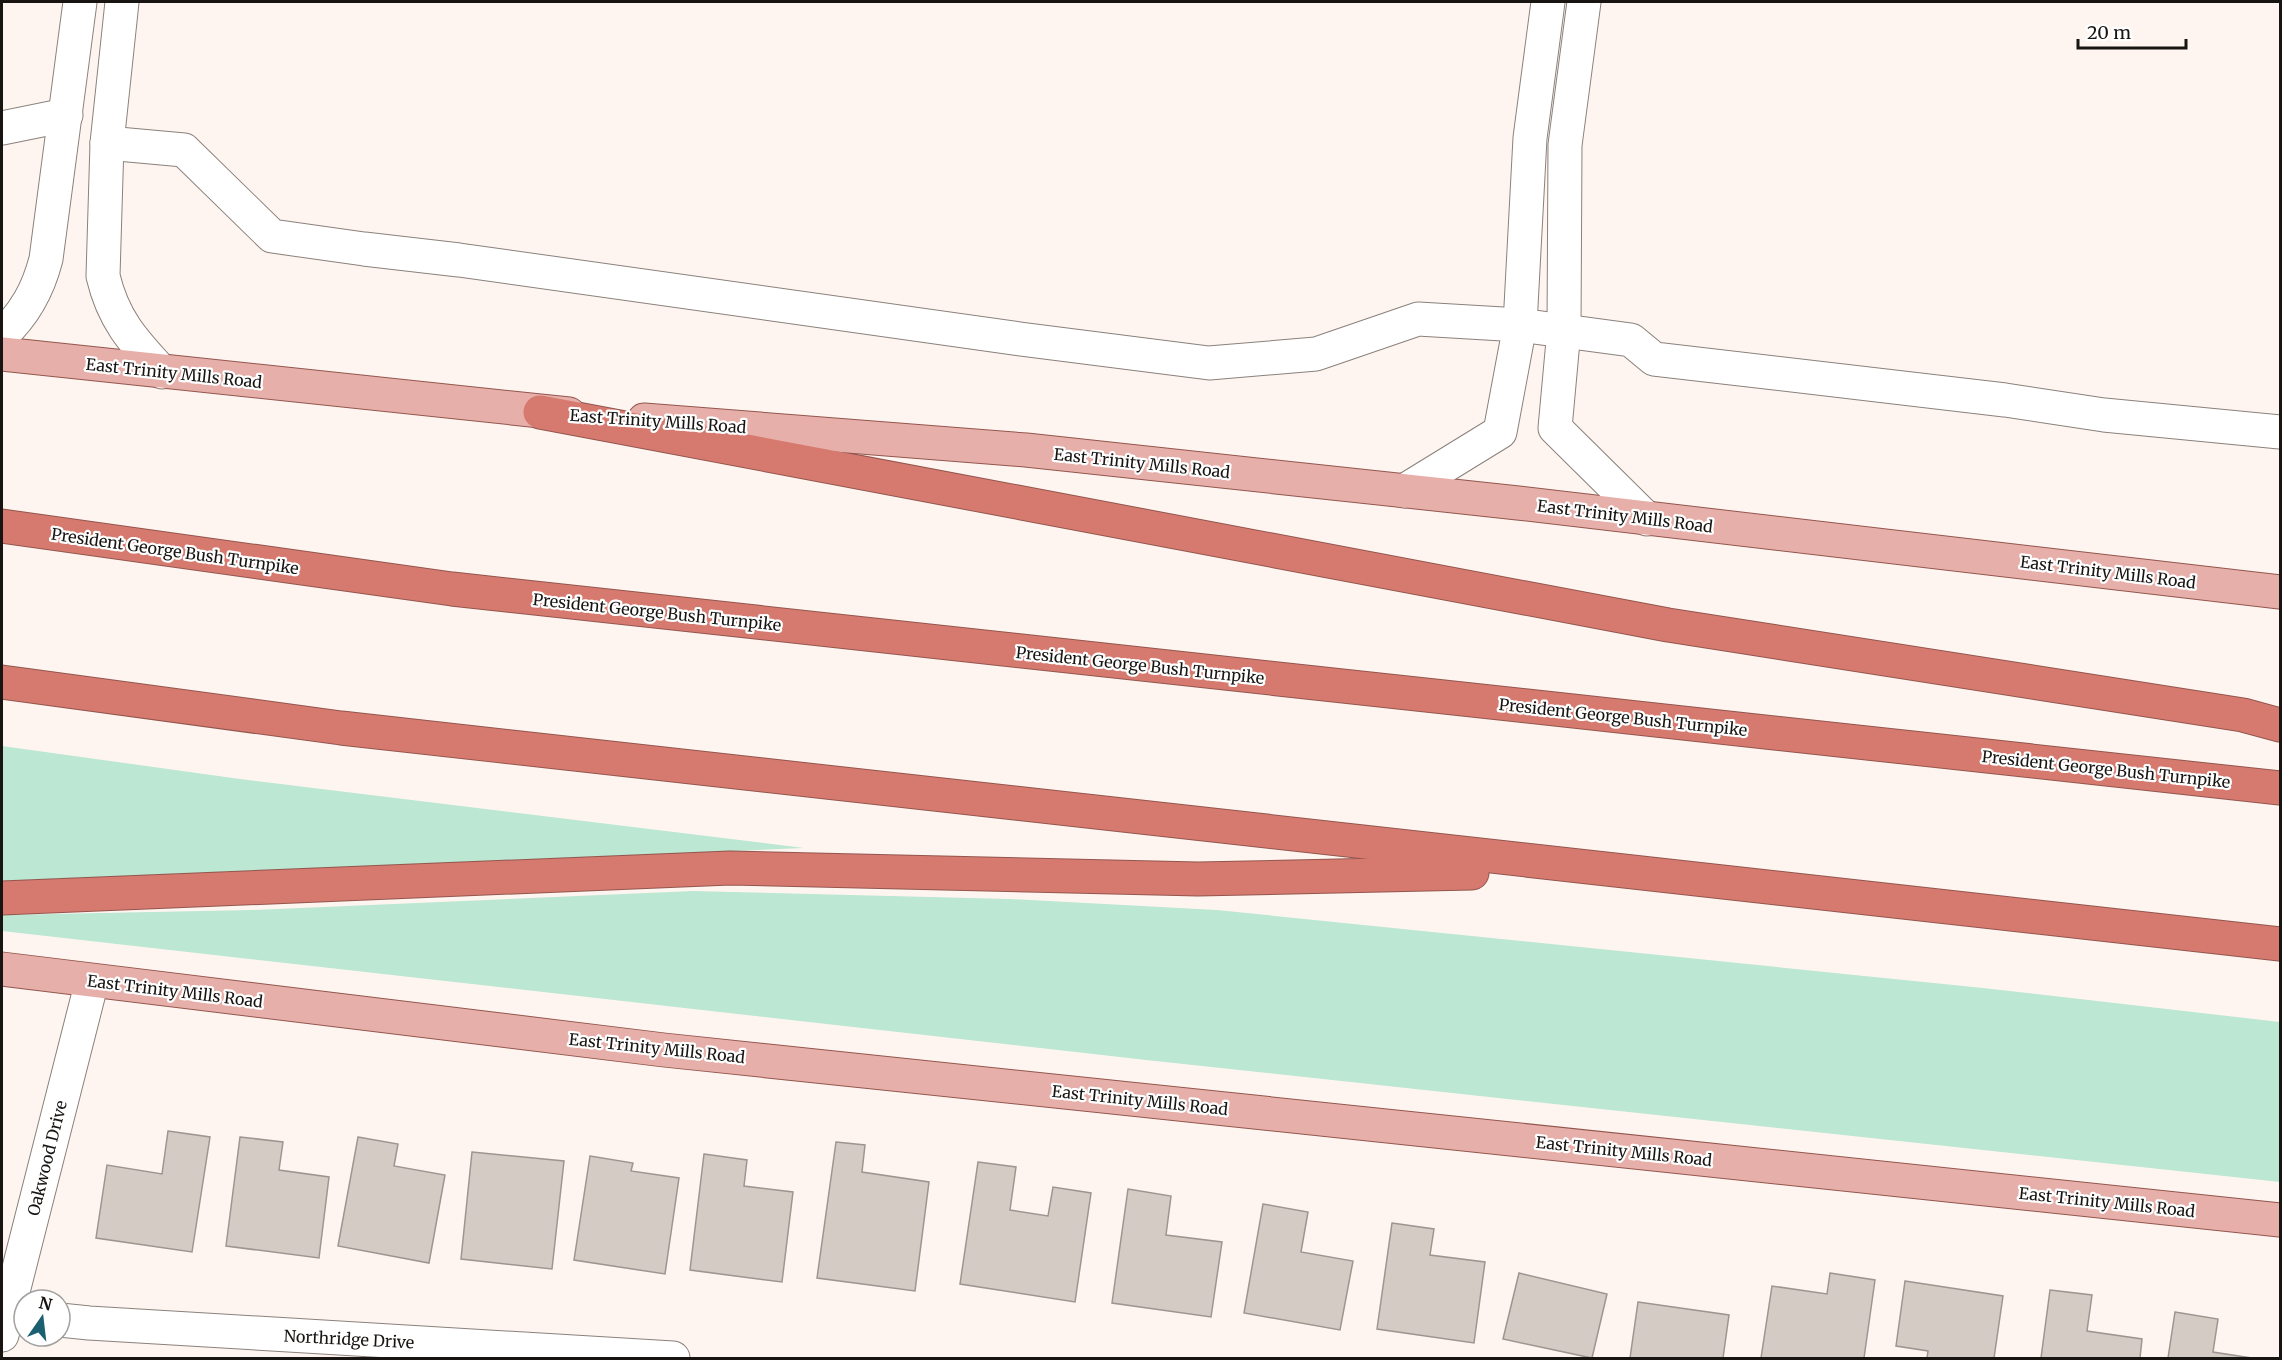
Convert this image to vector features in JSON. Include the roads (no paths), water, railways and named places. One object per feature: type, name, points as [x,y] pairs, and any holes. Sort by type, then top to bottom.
[{"type":"highway","points":[[540,412],[1668,625],[2243,715],[2280,725]]},
{"type":"highway","name":"President George Bush Turnpike","points":[[2,526],[452,589],[2280,788]]},
{"type":"highway","points":[[2,682],[341,728],[1599,870],[2280,944]]},
{"type":"highway","points":[[2,898],[730,868],[1198,879],[1599,870]]},
{"type":"main road","name":"East Trinity Mills Road","points":[[2,354],[540,412],[1026,450],[2280,592]]},
{"type":"main road","name":"East Trinity Mills Road","points":[[2,969],[675,1051],[2280,1220]]},
{"type":"street","points":[[2,335],[19,319],[40,281],[46,260],[80,2]]},
{"type":"street","points":[[122,2],[107,143],[103,276],[107,296],[129,337],[162,372]]},
{"type":"street","points":[[1404,491],[1500,432],[1520,325],[1530,138],[1548,2]]},
{"type":"street","points":[[1584,2],[1565,145],[1564,330],[1555,428],[1647,519]]},
{"type":"street","points":[[2,128],[66,115]]},
{"type":"street","points":[[107,143],[184,150],[272,236],[733,297],[1020,339],[1209,363],[1316,354],[1418,319],[1520,325],[1630,340],[1654,359],[2005,400],[2104,415],[2280,432]]},
{"type":"street","name":"Oakwood Drive","points":[[11,1321],[92,981]]},
{"type":"street","name":"Northridge Drive","points":[[72,1321],[674,1359]]}]
